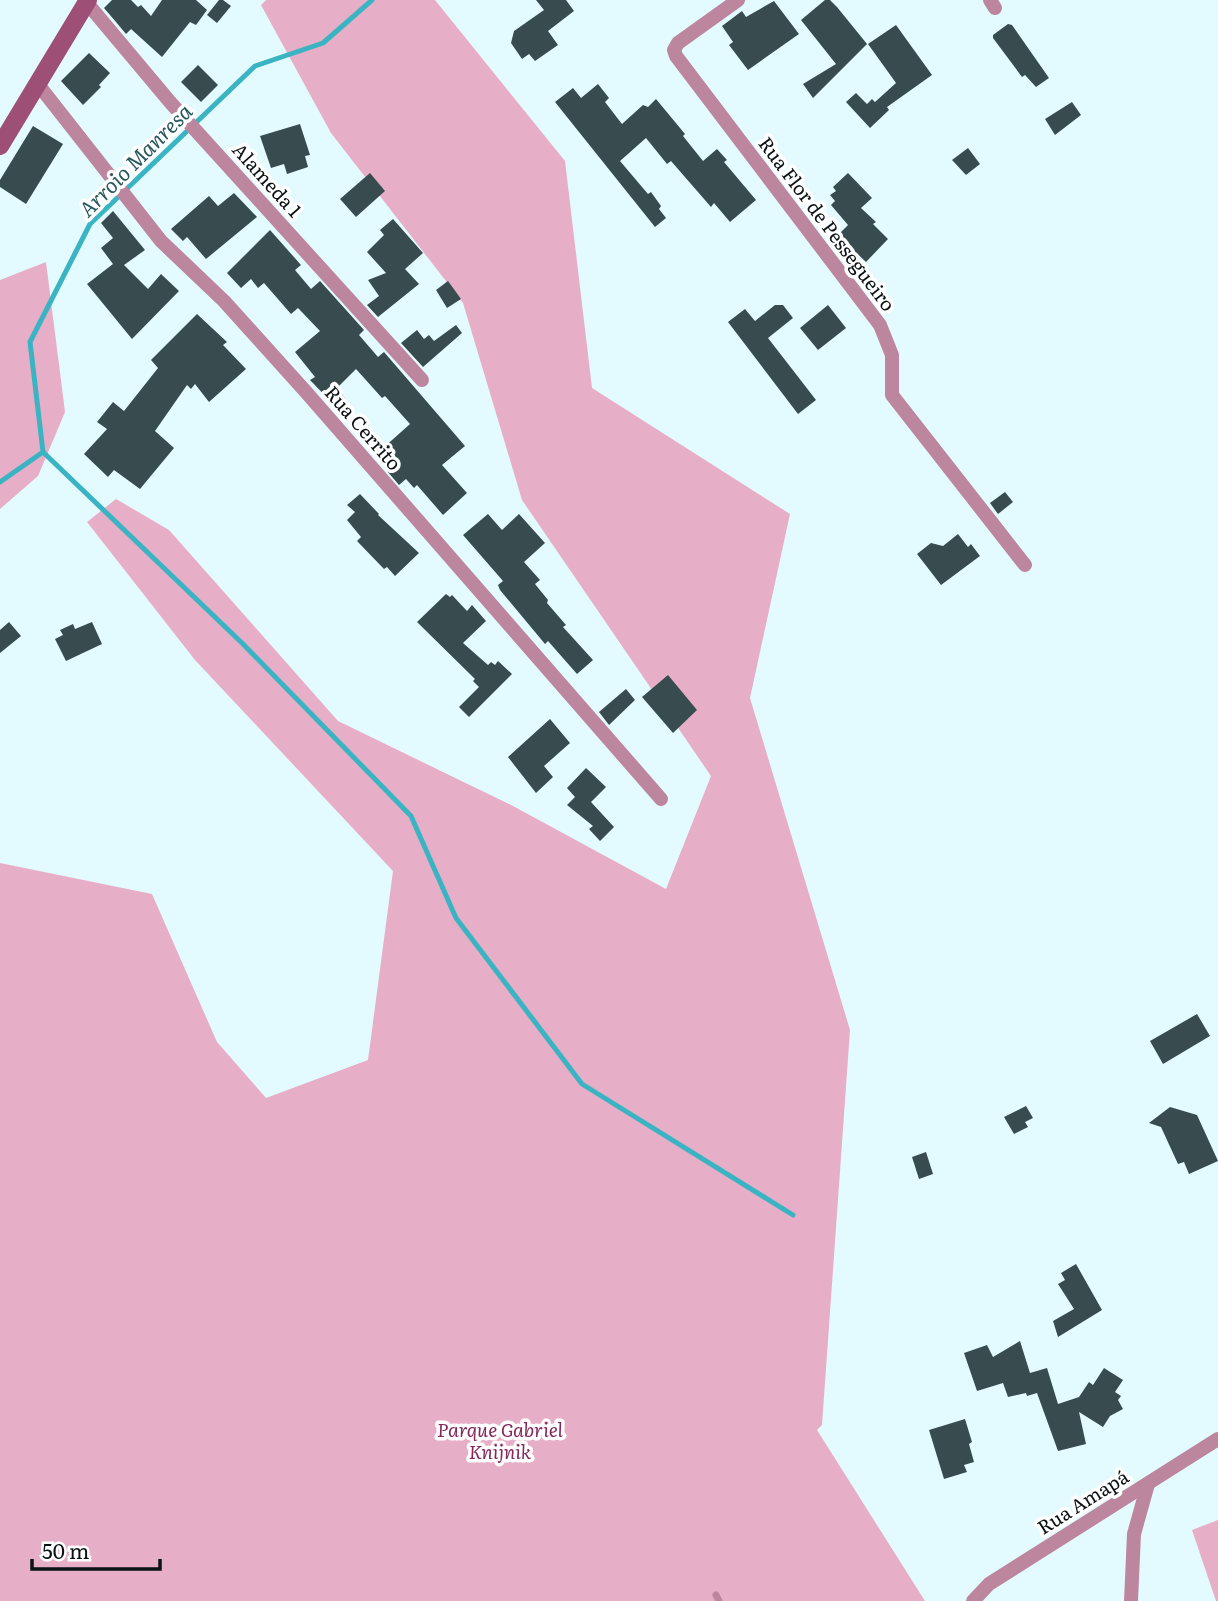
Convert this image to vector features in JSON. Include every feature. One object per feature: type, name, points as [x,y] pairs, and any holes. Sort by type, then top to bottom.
[{"type":"street","name":"Rua Flor de Pessegueiro","points":[[738,0],[678,43],[674,50],[880,326],[892,355],[892,395],[1025,565]]},
{"type":"street","points":[[0,146],[88,2]]},
{"type":"street","name":"Alameda 1","points":[[88,2],[187,121],[422,380]]},
{"type":"street","name":"Rua Cerrito","points":[[37,83],[161,241],[224,301],[306,392],[661,799]]},
{"type":"street","name":"Rua Amapá","points":[[973,1601],[989,1584],[1218,1439]]},
{"type":"street","points":[[1131,1601],[1129,1590],[1134,1534],[1148,1484]]},
{"type":"green space","name":"Parque Gabriel Knijnik","points":[[266,0],[435,0],[565,161],[592,388],[790,514],[750,698],[850,1030],[822,1425],[817,1430],[925,1601],[0,1601],[0,863],[152,894],[217,1042],[266,1098],[368,1060],[393,871],[195,660],[87,522],[116,499],[169,530],[338,721],[513,806],[666,889],[711,776],[522,500],[463,303],[331,133],[261,5]]},
{"type":"green space","points":[[46,262],[65,412],[38,476],[0,509],[0,280]]},
{"type":"green space","points":[[1218,1520],[1218,1601],[1216,1601],[1192,1530]]},
{"type":"building","points":[[112,0],[131,0],[138,7],[141,5],[151,16],[162,0],[196,0],[207,10],[196,25],[190,22],[162,57],[131,29],[126,34],[104,8]]},
{"type":"building","points":[[219,0],[231,6],[217,23],[207,15]]},
{"type":"building","points":[[536,0],[566,0],[574,11],[548,31],[558,45],[535,61],[529,54],[522,59],[511,43],[514,31],[544,10]]},
{"type":"building","points":[[825,0],[830,0],[837,7],[867,44],[813,98],[803,84],[836,64],[801,20]]},
{"type":"building","points":[[774,1],[799,34],[748,70],[729,45],[733,42],[722,26],[742,11],[746,17]]},
{"type":"building","points":[[1008,24],[1012,25],[1049,78],[1036,87],[1025,75],[1022,77],[993,38],[993,35]]},
{"type":"building","points":[[896,25],[932,75],[887,107],[889,110],[870,128],[846,102],[856,93],[867,104],[872,99],[875,102],[896,83],[868,44]]},
{"type":"building","points":[[89,53],[110,73],[99,85],[101,87],[83,105],[61,81]]},
{"type":"building","points":[[198,65],[218,85],[201,102],[181,82]]},
{"type":"building","points":[[598,84],[609,98],[605,102],[622,124],[643,105],[648,107],[656,99],[703,161],[717,149],[727,160],[724,162],[756,200],[730,222],[714,203],[711,207],[671,161],[667,164],[646,138],[620,161],[661,206],[659,209],[666,218],[655,227],[555,102],[573,88],[581,98]]},
{"type":"building","points":[[1072,102],[1081,115],[1055,135],[1045,119]]},
{"type":"building","points":[[300,124],[310,155],[305,156],[308,167],[287,174],[284,164],[271,168],[260,136]]},
{"type":"building","points":[[33,126],[63,144],[26,204],[0,187],[0,180]]},
{"type":"building","points":[[968,148],[980,164],[966,175],[952,160]]},
{"type":"building","points":[[370,173],[385,191],[356,217],[340,199]]},
{"type":"building","points":[[848,173],[872,198],[861,208],[876,222],[873,224],[888,239],[866,262],[838,235],[848,225],[831,205],[835,201],[830,195],[836,191],[833,187]]},
{"type":"building","points":[[234,193],[257,217],[206,259],[187,237],[183,241],[171,229],[209,196],[218,206]]},
{"type":"building","points":[[113,211],[145,250],[124,265],[148,289],[161,274],[179,291],[132,339],[87,284],[113,264],[101,248],[113,238],[101,223]]},
{"type":"building","points":[[393,219],[423,253],[405,269],[419,284],[378,317],[367,305],[379,296],[368,280],[386,273],[367,252],[384,235],[380,230]]},
{"type":"building","points":[[270,230],[301,265],[295,270],[311,289],[320,281],[364,330],[359,335],[378,357],[384,352],[465,446],[442,465],[467,493],[443,515],[417,485],[414,488],[406,479],[399,485],[387,471],[395,463],[382,449],[410,424],[356,369],[337,388],[345,398],[336,407],[310,380],[315,377],[295,352],[320,331],[298,308],[291,314],[264,283],[258,288],[251,279],[241,288],[227,273]]},
{"type":"building","points":[[448,281],[461,299],[447,308],[436,290]]},
{"type":"building","points":[[775,305],[783,305],[793,318],[768,338],[816,400],[798,414],[728,322],[745,309],[755,321]]},
{"type":"building","points":[[828,305],[846,328],[818,350],[800,328]]},
{"type":"building","points":[[197,314],[227,342],[223,345],[246,369],[209,402],[195,384],[191,389],[187,385],[155,431],[174,448],[140,489],[114,470],[108,477],[84,454],[107,429],[97,422],[113,402],[124,411],[158,368],[151,360]]},
{"type":"building","points":[[456,325],[462,333],[423,367],[401,343],[417,330],[424,339],[429,335],[434,341]]},
{"type":"building","points":[[1005,492],[1013,502],[998,514],[990,503]]},
{"type":"building","points":[[360,494],[378,515],[419,553],[395,576],[387,567],[384,569],[357,541],[361,537],[347,520],[355,512],[347,505]]},
{"type":"building","points":[[488,514],[502,530],[519,514],[545,543],[524,562],[540,580],[535,584],[566,625],[563,627],[593,660],[577,674],[548,641],[545,644],[500,590],[498,585],[503,581],[463,535]]},
{"type":"building","points":[[958,534],[968,547],[971,544],[980,556],[941,585],[917,554],[931,543],[943,546]]},
{"type":"building","points":[[446,594],[450,597],[452,595],[467,611],[472,605],[486,621],[463,643],[488,665],[491,662],[495,665],[498,661],[512,674],[469,717],[459,707],[479,687],[473,681],[475,679],[417,622]]},
{"type":"building","points":[[9,622],[21,636],[0,653],[0,630]]},
{"type":"building","points":[[92,622],[102,644],[66,661],[55,639],[63,635],[60,630],[73,624],[75,629]]},
{"type":"building","points":[[668,675],[697,710],[673,733],[642,697]]},
{"type":"building","points":[[626,689],[635,700],[609,725],[599,712]]},
{"type":"building","points":[[550,719],[570,743],[544,766],[553,777],[536,793],[508,757]]},
{"type":"building","points":[[586,768],[606,787],[591,802],[614,827],[600,841],[589,829],[593,826],[567,805],[575,797],[567,788]]},
{"type":"building","points":[[1197,1014],[1210,1036],[1163,1064],[1150,1041]]},
{"type":"building","points":[[1026,1106],[1033,1118],[1025,1122],[1028,1127],[1014,1134],[1004,1117]]},
{"type":"building","points":[[1170,1107],[1197,1115],[1218,1161],[1189,1174],[1184,1162],[1178,1164],[1161,1127],[1149,1123]]},
{"type":"building","points":[[926,1152],[933,1174],[919,1179],[912,1157]]},
{"type":"building","points":[[1076,1264],[1102,1310],[1058,1337],[1053,1321],[1074,1309],[1058,1284],[1065,1280],[1061,1273]]},
{"type":"building","points":[[1020,1341],[1030,1373],[1047,1368],[1058,1404],[1079,1397],[1089,1382],[1093,1385],[1104,1368],[1123,1380],[1115,1392],[1121,1396],[1118,1400],[1123,1409],[1110,1416],[1103,1427],[1079,1412],[1086,1444],[1058,1451],[1037,1393],[1008,1397],[1003,1383],[977,1391],[964,1353],[987,1345],[993,1357]]},
{"type":"building","points":[[965,1419],[972,1442],[969,1444],[974,1462],[964,1465],[967,1472],[944,1479],[929,1430]]},
{"type":"waterway","name":"Arroio Manresa","points":[[0,482],[43,452],[30,342],[90,224],[255,66],[323,43],[372,0]]},
{"type":"waterway","points":[[43,452],[243,644],[411,816],[456,918],[582,1084],[793,1215]]}]
